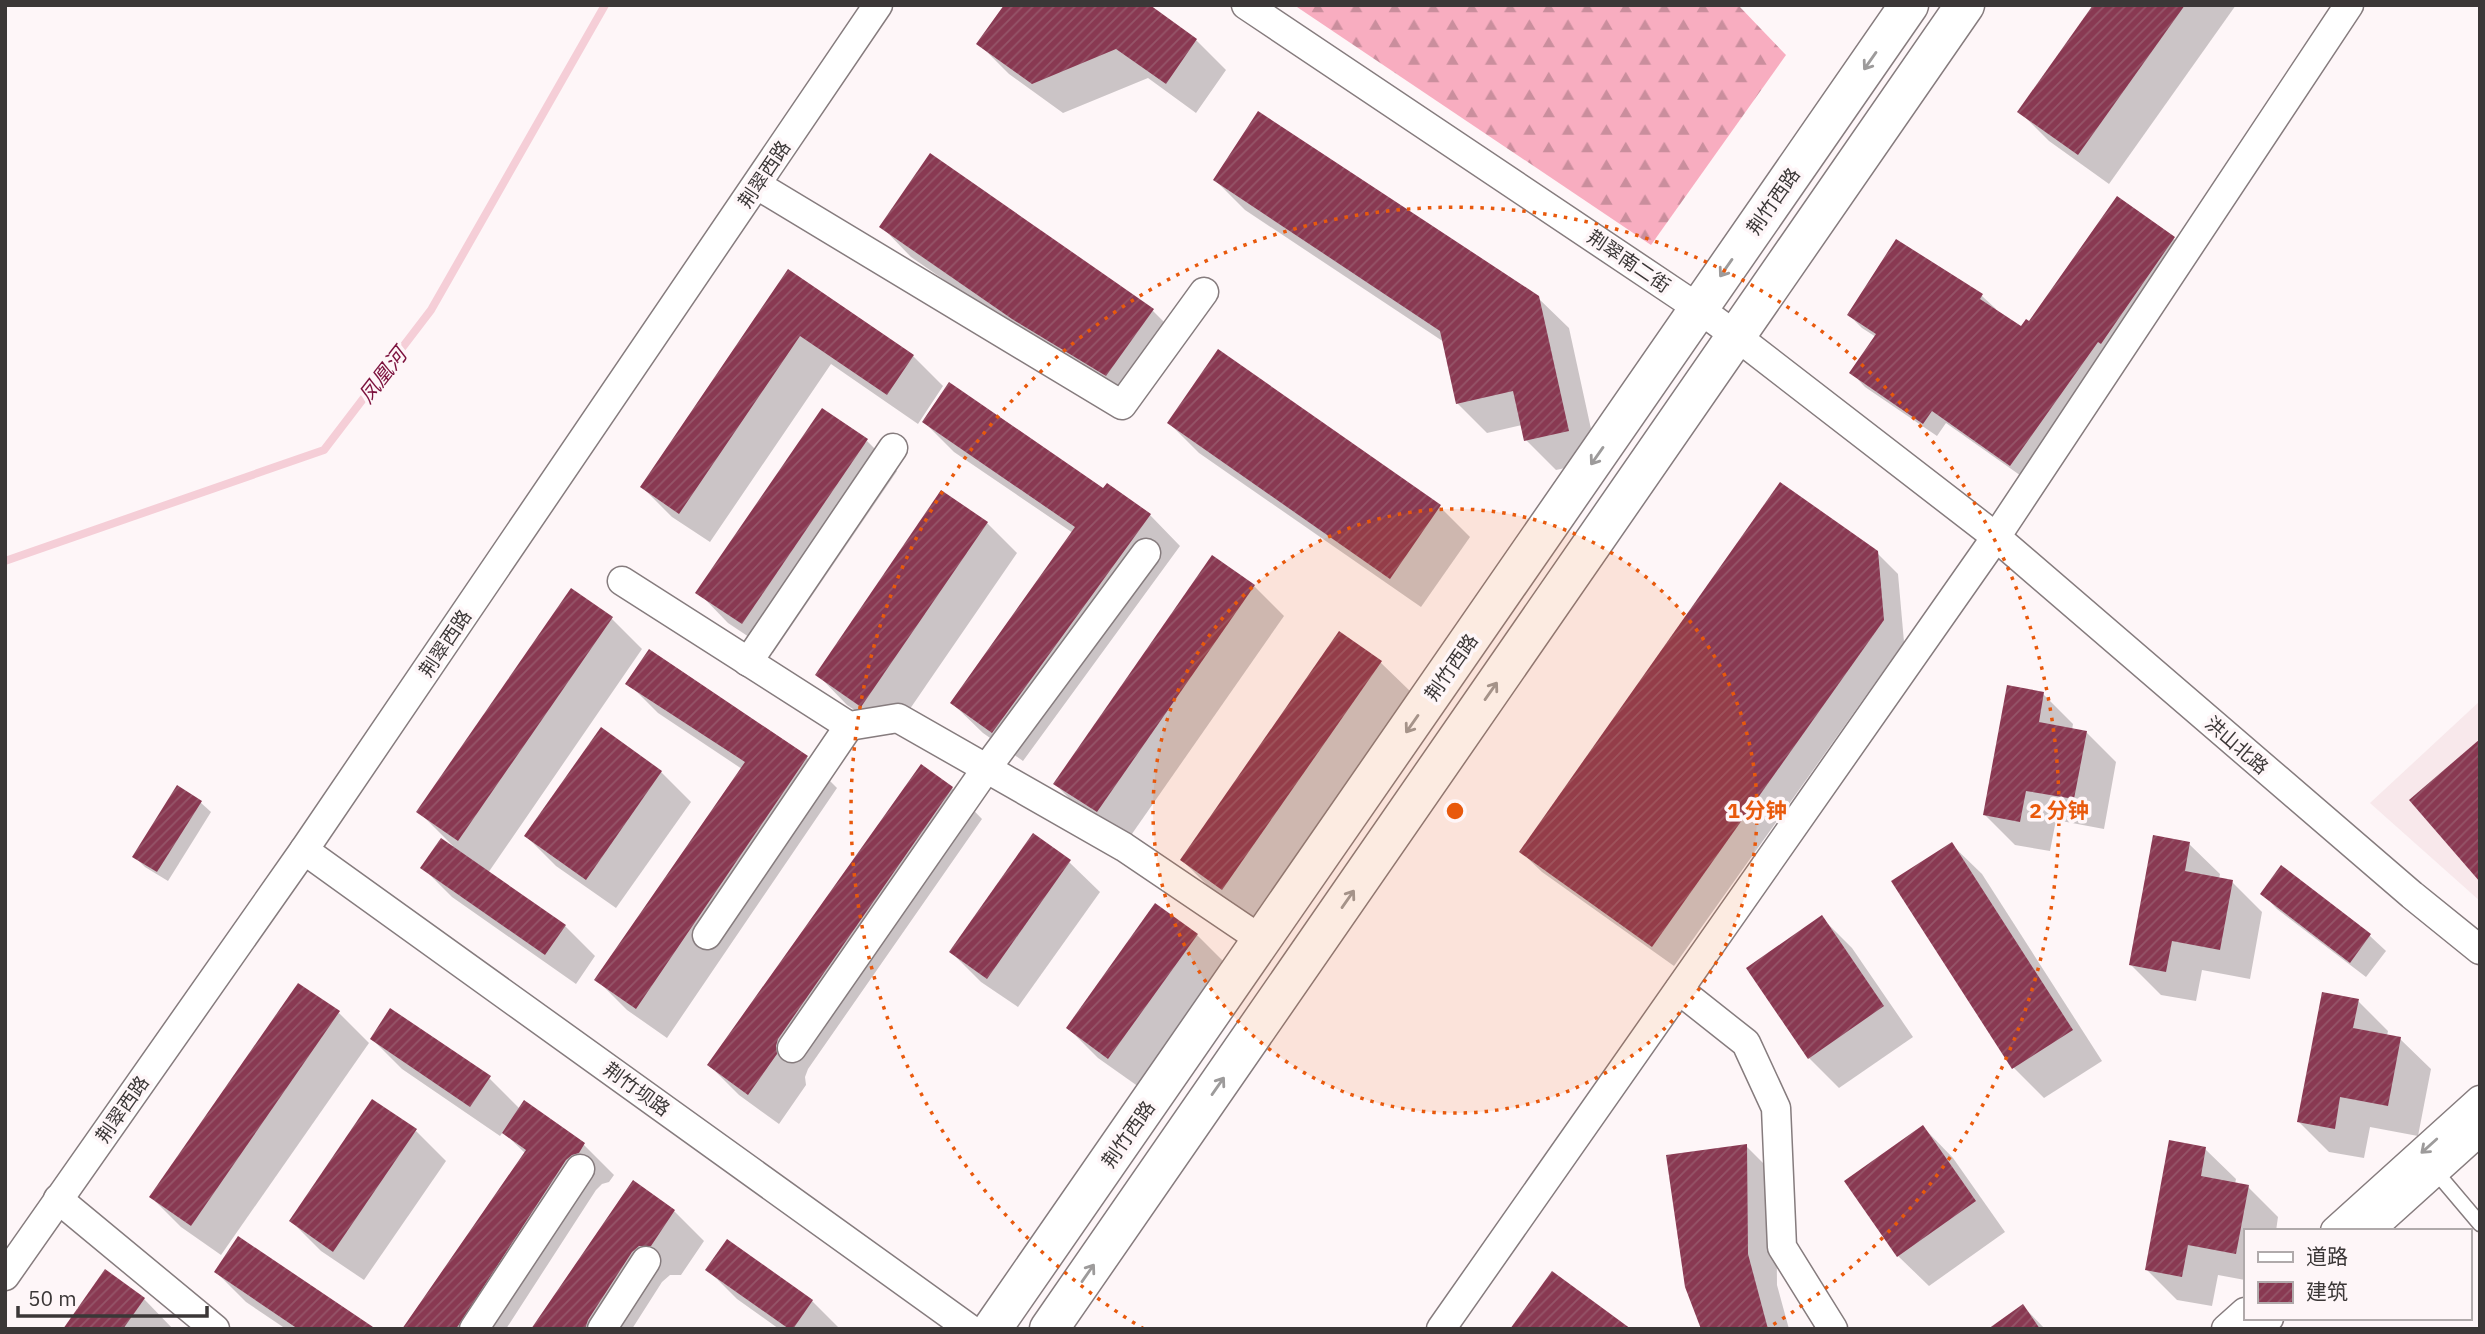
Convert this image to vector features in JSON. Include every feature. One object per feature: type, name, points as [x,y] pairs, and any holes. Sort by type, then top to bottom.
[{"type":"main road","name":"荆竹西路","points":[[992,1329],[1909,5]]},
{"type":"main road","points":[[1049,1329],[1965,5]]},
{"type":"street","name":"荆翠西路","points":[[5,1276],[304,850],[878,5]]},
{"type":"street","name":"荆翠南二街","points":[[1246,5],[1698,308],[1996,537]]},
{"type":"street","points":[[1441,1329],[1996,537],[2349,5]]},
{"type":"street","points":[[757,185],[1122,405],[1204,292]]},
{"type":"street","points":[[748,662],[892,448]]},
{"type":"street","name":"洪山北路","points":[[1996,537],[2480,950]]},
{"type":"street","points":[[792,1048],[986,769],[1146,553]]},
{"type":"street","points":[[622,581],[849,726],[898,718],[1124,848],[1263,941]]},
{"type":"street","points":[[707,935],[849,726]]},
{"type":"street","name":"荆竹坝路","points":[[304,850],[970,1329]]},
{"type":"street","points":[[1679,990],[1746,1044],[1776,1108],[1782,1247],[1833,1329]]},
{"type":"street","points":[[2337,1229],[2480,1100]]},
{"type":"street","points":[[2371,1229],[2480,1131]]},
{"type":"street","points":[[474,1329],[580,1169]]},
{"type":"street","points":[[58,1199],[215,1329]]},
{"type":"street","points":[[602,1329],[646,1261]]},
{"type":"street","points":[[2226,1329],[2244,1313]]},
{"type":"lane","points":[[2436,1172],[2480,1224]]},
{"type":"shaded area","points":[[2480,701],[2480,901],[2370,803]]},
{"type":"green space","points":[[1294,5],[1738,5],[1786,55],[1651,245]]},
{"type":"building","points":[[1004,5],[1150,5],[1197,39],[1166,84],[1116,49],[1032,84],[976,44]]},
{"type":"building","points":[[2093,5],[2185,5],[2078,155],[2017,112]]},
{"type":"building","points":[[1258,111],[1539,296],[1569,431],[1524,441],[1513,391],[1456,404],[1440,331],[1213,180]]},
{"type":"building","points":[[930,153],[1154,309],[1106,376],[1012,319],[879,227]]},
{"type":"building","points":[[2117,196],[2175,237],[2101,344],[2098,342],[2010,466],[1932,411],[1923,424],[1849,373],[1876,334],[1847,315],[1896,239],[1983,294],[1980,299],[2021,326],[2026,319],[2029,321]]},
{"type":"building","points":[[788,269],[914,355],[887,395],[800,336],[679,514],[640,487]]},
{"type":"building","points":[[1218,349],[1441,505],[1390,579],[1167,423]]},
{"type":"building","points":[[949,382],[1103,488],[1107,483],[1151,514],[992,733],[950,703],[1075,527],[922,422]]},
{"type":"building","points":[[822,408],[868,439],[742,624],[695,593]]},
{"type":"building","points":[[1780,482],[1878,551],[1884,620],[1652,947],[1519,852]]},
{"type":"building","points":[[941,490],[988,522],[861,707],[815,675]]},
{"type":"building","points":[[1212,555],[1255,585],[1097,812],[1053,784]]},
{"type":"building","points":[[571,588],[613,617],[458,841],[416,812]]},
{"type":"building","points":[[1339,631],[1382,661],[1222,890],[1180,860]]},
{"type":"building","points":[[649,649],[808,756],[636,1009],[594,980],[745,762],[625,684]]},
{"type":"building","points":[[2007,685],[2044,692],[2039,722],[2087,731],[2074,799],[2026,791],[2020,822],[1983,815]]},
{"type":"building","points":[[601,727],[662,771],[586,880],[524,836]]},
{"type":"building","points":[[2480,739],[2480,882],[2409,800]]},
{"type":"building","points":[[921,764],[953,787],[778,1039],[777,1054],[748,1095],[707,1065]]},
{"type":"building","points":[[177,785],[202,801],[157,872],[132,857]]},
{"type":"building","points":[[1033,833],[1071,860],[987,979],[949,952]]},
{"type":"building","points":[[2153,835],[2190,842],[2185,871],[2233,880],[2220,950],[2172,941],[2166,972],[2129,965]]},
{"type":"building","points":[[441,838],[566,925],[545,955],[420,868]]},
{"type":"building","points":[[1952,842],[2073,1030],[2012,1069],[1891,881]]},
{"type":"building","points":[[2281,865],[2371,934],[2350,963],[2260,894]]},
{"type":"building","points":[[1155,903],[1198,934],[1108,1059],[1066,1028]]},
{"type":"building","points":[[1822,915],[1884,1006],[1808,1059],[1746,968]]},
{"type":"building","points":[[298,983],[340,1011],[191,1226],[149,1197]]},
{"type":"building","points":[[2322,992],[2359,999],[2353,1028],[2401,1037],[2388,1106],[2340,1097],[2335,1129],[2297,1122]]},
{"type":"building","points":[[390,1008],[491,1076],[470,1107],[370,1039]]},
{"type":"building","points":[[372,1099],[417,1129],[333,1252],[289,1221]]},
{"type":"building","points":[[524,1100],[585,1143],[579,1153],[566,1160],[456,1329],[402,1329],[526,1150],[502,1133]]},
{"type":"building","points":[[1923,1125],[1976,1201],[1897,1257],[1844,1181]]},
{"type":"building","points":[[2169,1140],[2206,1147],[2201,1176],[2249,1185],[2236,1254],[2188,1245],[2182,1277],[2145,1270]]},
{"type":"building","points":[[1747,1144],[1748,1254],[1768,1329],[1701,1329],[1685,1287],[1666,1155]]},
{"type":"building","points":[[633,1180],[675,1210],[651,1246],[639,1246],[632,1252],[588,1320],[585,1329],[531,1329]]},
{"type":"building","points":[[238,1236],[376,1329],[298,1329],[214,1272]]},
{"type":"building","points":[[727,1239],[813,1300],[793,1329],[789,1329],[705,1270]]},
{"type":"building","points":[[105,1269],[145,1298],[123,1329],[63,1329]]},
{"type":"building","points":[[1552,1271],[1631,1329],[1510,1329]]},
{"type":"building","points":[[2023,1304],[2040,1329],[1988,1329]]},
{"type":"waterway","name":"凤凰河","points":[[5,561],[324,450],[431,310],[605,5]]}]
